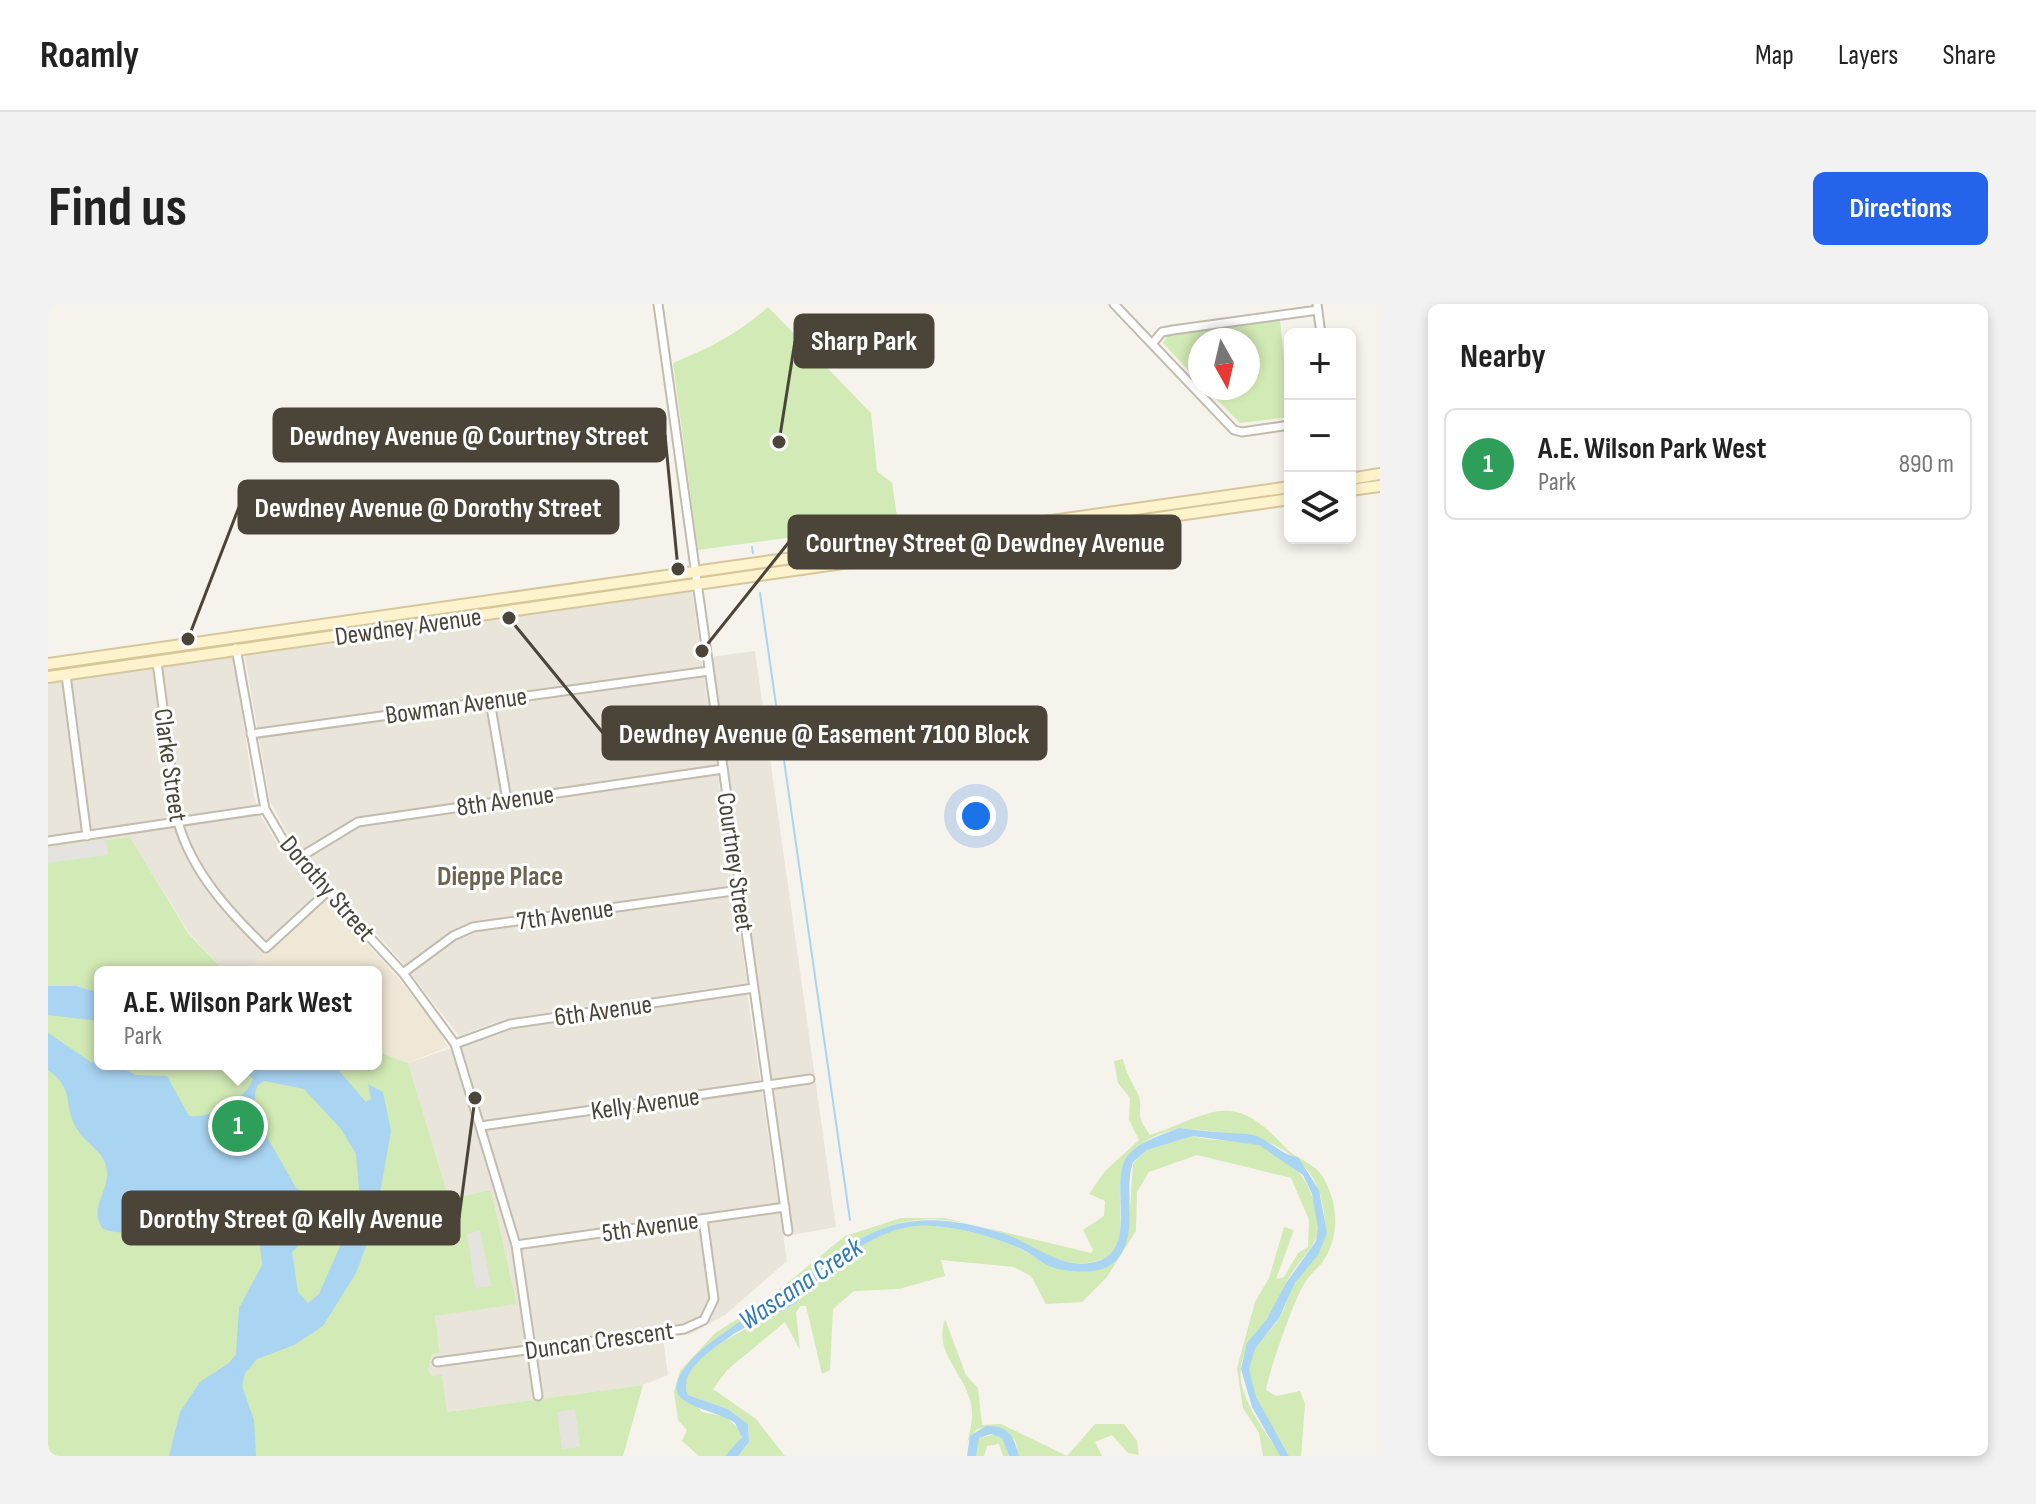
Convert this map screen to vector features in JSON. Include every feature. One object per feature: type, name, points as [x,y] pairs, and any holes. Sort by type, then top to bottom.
[{"type":"main road","points":[[1356,478],[1380,474]]},
{"type":"main road","points":[[1356,489],[1380,486]]},
{"type":"main road","name":"Dewdney Avenue","points":[[48,664],[1284,488]]},
{"type":"main road","name":"Dewdney Avenue","points":[[48,677],[1284,500]]},
{"type":"street","name":"Courtney Street","points":[[658,304],[788,1231]]},
{"type":"street","points":[[1114,304],[1234,430],[1242,432],[1284,426]]},
{"type":"street","points":[[1152,344],[1162,332],[1317,307],[1320,328]]},
{"type":"street","name":"Dorothy Street","points":[[234,638],[265,809],[297,859],[403,973],[455,1044],[516,1245],[538,1396]]},
{"type":"street","name":"Clarke Street","points":[[157,662],[178,822],[184,842],[212,889],[231,914],[266,948],[327,892]]},
{"type":"street","name":"Bowman Avenue","points":[[251,734],[709,671]]},
{"type":"street","points":[[66,675],[87,836]]},
{"type":"street","points":[[490,701],[507,800]]},
{"type":"street","name":"8th Avenue","points":[[297,859],[358,822],[723,769]]},
{"type":"street","points":[[48,841],[265,809]]},
{"type":"street","name":"7th Avenue","points":[[403,973],[453,936],[473,927],[740,890]]},
{"type":"street","name":"6th Avenue","points":[[455,1044],[510,1024],[754,988]]},
{"type":"street","name":"Kelly Avenue","points":[[481,1126],[810,1079]]},
{"type":"street","name":"5th Avenue","points":[[516,1245],[785,1207]]},
{"type":"street","name":"Duncan Crescent","points":[[437,1362],[684,1329],[704,1320],[714,1299],[703,1219]]},
{"type":"shaded area","points":[[692,591],[747,983],[505,1019],[459,1036],[401,961],[295,847],[270,802],[244,653]]},
{"type":"shaded area","points":[[755,651],[836,1227],[792,1235],[710,657]]},
{"type":"shaded area","points":[[234,656],[254,796],[261,816],[282,852],[326,900],[251,966],[219,966],[189,933],[130,837],[48,847],[48,682]]},
{"type":"shaded area","points":[[106,840],[108,855],[48,863],[48,848]]},
{"type":"shaded area","points":[[326,900],[394,973],[436,1026],[448,1047],[408,1063],[382,1053],[382,966],[251,966]]},
{"type":"shaded area","points":[[747,992],[787,1261],[725,1315],[691,1334],[663,1338],[668,1375],[643,1385],[447,1412],[442,1376],[433,1376],[428,1370],[432,1354],[440,1352],[435,1316],[517,1303],[491,1190],[449,1199],[408,1063],[514,1026]]},
{"type":"shaded area","points":[[480,1230],[491,1286],[475,1288],[467,1234]]},
{"type":"shaded area","points":[[575,1409],[580,1447],[562,1449],[557,1412]]},
{"type":"green space","points":[[768,307],[871,413],[877,471],[892,483],[898,523],[698,550],[673,363],[724,339]]},
{"type":"green space","points":[[1280,320],[1284,359],[1284,418],[1240,423],[1217,400],[1260,400],[1260,328],[1220,328]]},
{"type":"green space","points":[[1188,332],[1188,370],[1163,343],[1168,335]]},
{"type":"green space","points":[[130,837],[188,933],[219,966],[94,966],[94,1070],[382,1070],[382,1053],[408,1063],[449,1199],[491,1190],[517,1304],[435,1316],[440,1353],[432,1354],[428,1370],[433,1376],[442,1375],[447,1412],[643,1385],[623,1456],[48,1456],[48,847]]},
{"type":"green space","points":[[1123,1059],[1140,1100],[1140,1116],[1150,1135],[1220,1111],[1249,1117],[1266,1128],[1289,1151],[1319,1172],[1328,1188],[1334,1210],[1332,1243],[1322,1263],[1301,1289],[1266,1390],[1276,1396],[1300,1391],[1305,1404],[1301,1456],[1289,1456],[1259,1403],[1250,1381],[1249,1369],[1255,1350],[1279,1318],[1296,1281],[1321,1248],[1325,1226],[1315,1181],[1303,1165],[1288,1153],[1251,1136],[1190,1129],[1177,1129],[1147,1141],[1130,1157],[1122,1176],[1119,1236],[1114,1250],[1100,1260],[1087,1263],[1062,1261],[1004,1234],[978,1226],[1091,1253],[1093,1250],[1083,1230],[1104,1216],[1105,1201],[1089,1194],[1105,1171],[1139,1140],[1129,1120],[1130,1098],[1118,1083],[1114,1061]]},
{"type":"green space","points":[[1193,1136],[1252,1143],[1275,1152],[1300,1174],[1316,1206],[1319,1220],[1315,1241],[1248,1347],[1241,1367],[1243,1390],[1248,1402],[1280,1456],[1263,1456],[1259,1433],[1243,1408],[1237,1368],[1255,1302],[1269,1278],[1284,1227],[1294,1230],[1276,1279],[1284,1277],[1298,1253],[1308,1247],[1309,1220],[1291,1178],[1197,1155],[1149,1172],[1137,1192],[1136,1231],[1107,1277],[1082,1302],[1046,1304],[1031,1276],[1014,1267],[941,1260],[945,1276],[899,1289],[854,1291],[833,1309],[830,1370],[822,1374],[806,1306],[800,1306],[796,1313],[800,1350],[785,1322],[727,1370],[713,1389],[756,1419],[785,1456],[738,1456],[749,1442],[748,1424],[728,1409],[688,1395],[687,1380],[694,1366],[708,1352],[796,1302],[851,1254],[898,1229],[930,1226],[972,1232],[1065,1269],[1081,1270],[1101,1263],[1120,1253],[1129,1226],[1133,1163],[1147,1150]]},
{"type":"green space","points":[[901,1218],[945,1218],[973,1225],[921,1220],[875,1231],[834,1255],[722,1335],[699,1355],[678,1384],[702,1412],[726,1417],[742,1432],[740,1442],[725,1456],[699,1456],[682,1441],[687,1430],[678,1420],[674,1392],[680,1371],[715,1333],[760,1305],[845,1236]]},
{"type":"green space","points":[[945,1319],[966,1375],[978,1388],[982,1425],[1001,1424],[1067,1456],[1019,1456],[1015,1440],[992,1426],[977,1429],[968,1441],[972,1408],[946,1351],[942,1331]]},
{"type":"green space","points":[[1095,1424],[1124,1424],[1137,1441],[1139,1455],[1128,1453],[1112,1435],[1095,1442],[1102,1456],[1067,1456]]},
{"type":"green space","points":[[997,1434],[1002,1438],[1009,1456],[1003,1456],[999,1444],[987,1446],[984,1456],[976,1456],[975,1444],[979,1438]]},
{"type":"water","points":[[48,986],[76,986],[94,991],[94,1020],[48,1015]]},
{"type":"water","points":[[48,1033],[94,1062],[94,1070],[126,1070],[136,1075],[167,1076],[189,1116],[208,1114],[235,1101],[253,1079],[243,1070],[339,1070],[366,1102],[371,1099],[368,1084],[383,1092],[391,1131],[380,1193],[370,1214],[372,1230],[356,1273],[323,1326],[294,1345],[257,1359],[245,1373],[242,1386],[254,1420],[256,1456],[169,1456],[180,1412],[200,1382],[229,1363],[236,1354],[239,1308],[262,1265],[260,1245],[240,1206],[229,1195],[224,1198],[216,1228],[193,1239],[164,1215],[155,1216],[123,1232],[103,1229],[98,1207],[107,1179],[106,1164],[79,1132],[63,1084],[48,1070]],"holes":[[[264,1081],[304,1089],[341,1129],[356,1154],[360,1201],[319,1294],[308,1303],[298,1292],[292,1252],[322,1223],[323,1208],[314,1197],[296,1188],[257,1119],[254,1107],[257,1086]]]},
{"type":"water","name":"Wascana Creek","points":[[1179,1128],[1254,1135],[1298,1157],[1319,1190],[1327,1233],[1318,1255],[1295,1283],[1279,1318],[1255,1349],[1249,1369],[1256,1397],[1289,1456],[1280,1456],[1252,1407],[1241,1369],[1247,1343],[1267,1319],[1286,1283],[1316,1241],[1318,1228],[1312,1194],[1303,1175],[1259,1145],[1193,1136],[1147,1150],[1133,1162],[1126,1245],[1104,1269],[1082,1272],[1055,1268],[1027,1252],[985,1236],[957,1229],[916,1226],[887,1233],[860,1247],[823,1275],[795,1303],[738,1331],[699,1361],[692,1369],[686,1386],[688,1395],[728,1409],[748,1424],[749,1442],[738,1456],[725,1456],[742,1437],[735,1423],[686,1402],[678,1395],[676,1385],[681,1373],[709,1344],[753,1311],[777,1299],[832,1256],[881,1229],[907,1222],[935,1220],[967,1224],[1005,1234],[1063,1261],[1088,1263],[1101,1260],[1112,1252],[1118,1240],[1123,1164],[1130,1153],[1141,1145]]},
{"type":"water","points":[[986,1426],[1000,1427],[1009,1433],[1019,1456],[1009,1456],[1002,1438],[991,1434],[979,1438],[976,1456],[967,1456],[970,1436]]},
{"type":"waterway","points":[[752,547],[753,553]]},
{"type":"waterway","name":"Wascana Creek","points":[[760,593],[850,1220]]},
{"type":"place","name":"Sharp Park","points":[[779,442]]},
{"type":"place","name":"Dewdney Avenue @ Courtney Street","points":[[678,569]]},
{"type":"place","name":"Dewdney Avenue @ Easement 7100 Block","points":[[509,618]]},
{"type":"place","name":"Dewdney Avenue @ Dorothy Street","points":[[188,639]]},
{"type":"place","name":"Courtney Street @ Dewdney Avenue","points":[[702,651]]},
{"type":"place","name":"Dorothy Street @ Kelly Avenue","points":[[475,1098]]},
{"type":"place","name":"A.E. Wilson Park West","points":[[238,1126]]},
{"type":"district","name":"Dieppe Place","points":[[500,875]]}]
